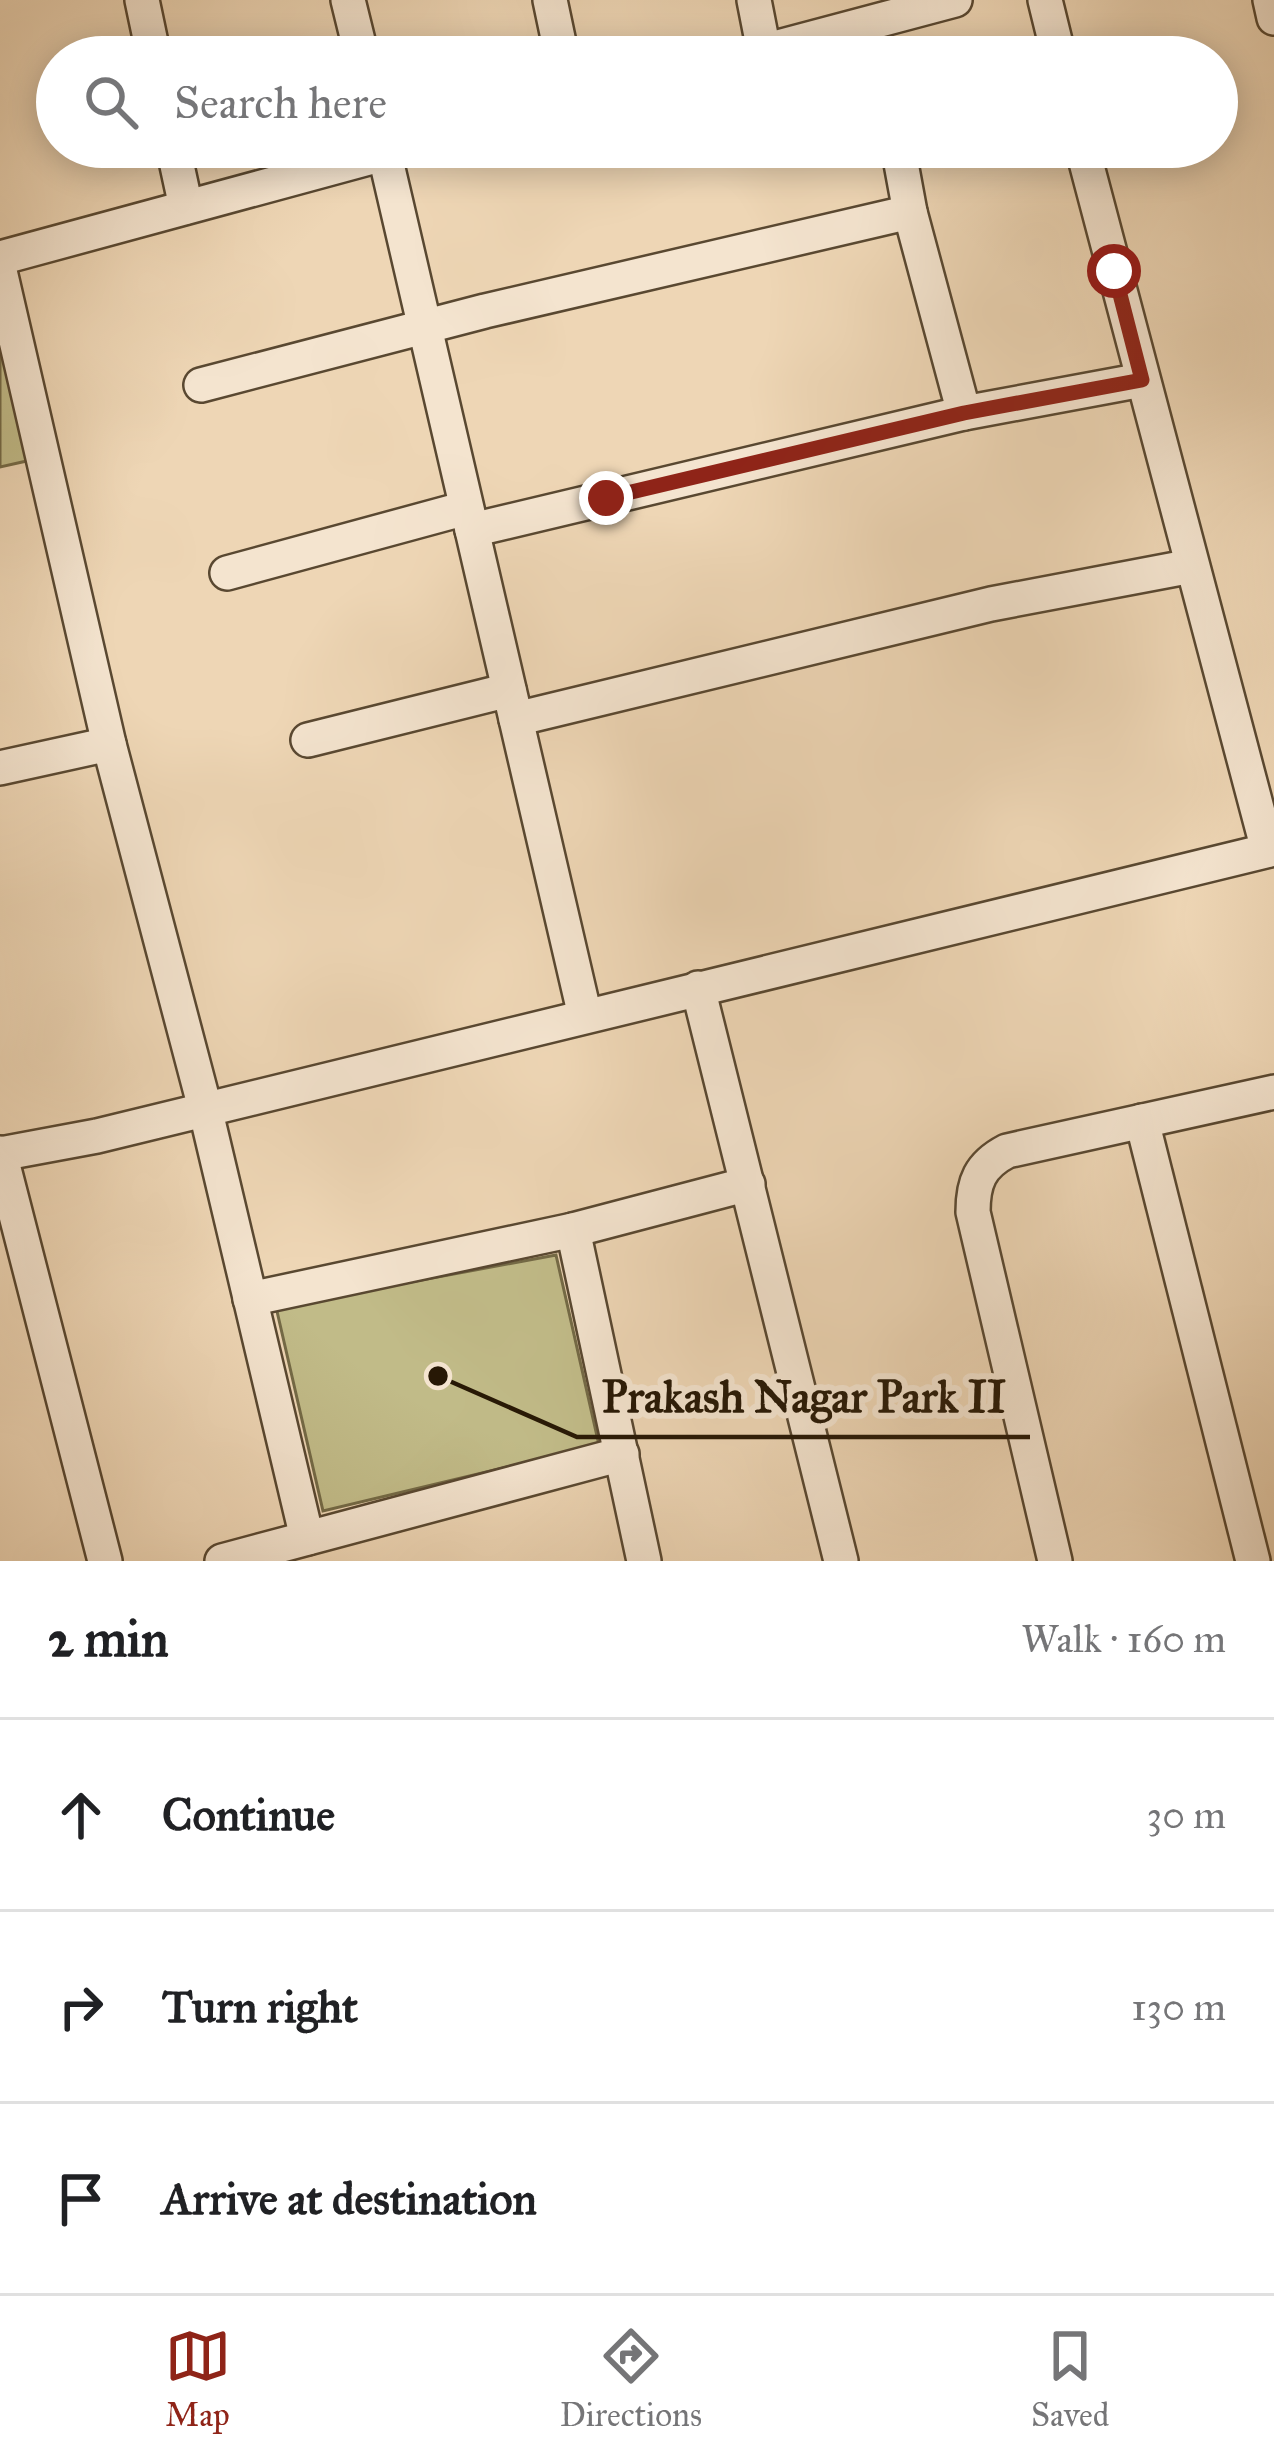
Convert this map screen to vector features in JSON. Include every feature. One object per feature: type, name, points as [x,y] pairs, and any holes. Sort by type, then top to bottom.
[{"type":"street","points":[[142,0],[150,36]]},
{"type":"street","points":[[348,0],[357,36]]},
{"type":"street","points":[[550,0],[558,36]]},
{"type":"street","points":[[753,36],[754,0]]},
{"type":"street","points":[[821,36],[955,0]]},
{"type":"street","points":[[1045,0],[1054,36]]},
{"type":"street","points":[[1270,0],[1274,18]]},
{"type":"street","points":[[875,22],[877,36]]},
{"type":"street","points":[[178,168],[186,207]]},
{"type":"street","points":[[0,258],[325,168]]},
{"type":"street","points":[[396,168],[425,328],[585,1016]]},
{"type":"street","points":[[902,168],[964,413]]},
{"type":"street","points":[[105,1561],[0,1154],[97,1136],[1271,849],[1087,168]]},
{"type":"street","points":[[201,385],[910,212]]},
{"type":"street","points":[[0,271],[109,743],[205,1108],[308,1538]]},
{"type":"street","points":[[227,574],[964,413],[1142,380]]},
{"type":"street","points":[[308,740],[513,704],[1192,566]]},
{"type":"street","points":[[0,768],[109,743]]},
{"type":"street","points":[[698,988],[841,1561]]},
{"type":"street","points":[[1055,1561],[973,1212],[973,1187],[988,1160],[1007,1151],[1274,1092]]},
{"type":"street","points":[[1142,1121],[1252,1561]]},
{"type":"street","points":[[250,1299],[573,1230],[748,1184]]},
{"type":"street","points":[[573,1230],[644,1561]]},
{"type":"street","points":[[222,1561],[622,1454]]},
{"type":"shaded area","points":[[0,333],[31,460],[0,467]]},
{"type":"shaded area","points":[[556,1255],[599,1445],[323,1511],[276,1307]]},
{"type":"place","name":"Prakash Nagar Park II","points":[[438,1376]]},
{"type":"route","points":[[606,498],[964,413],[1142,380],[1114,271]]}]
